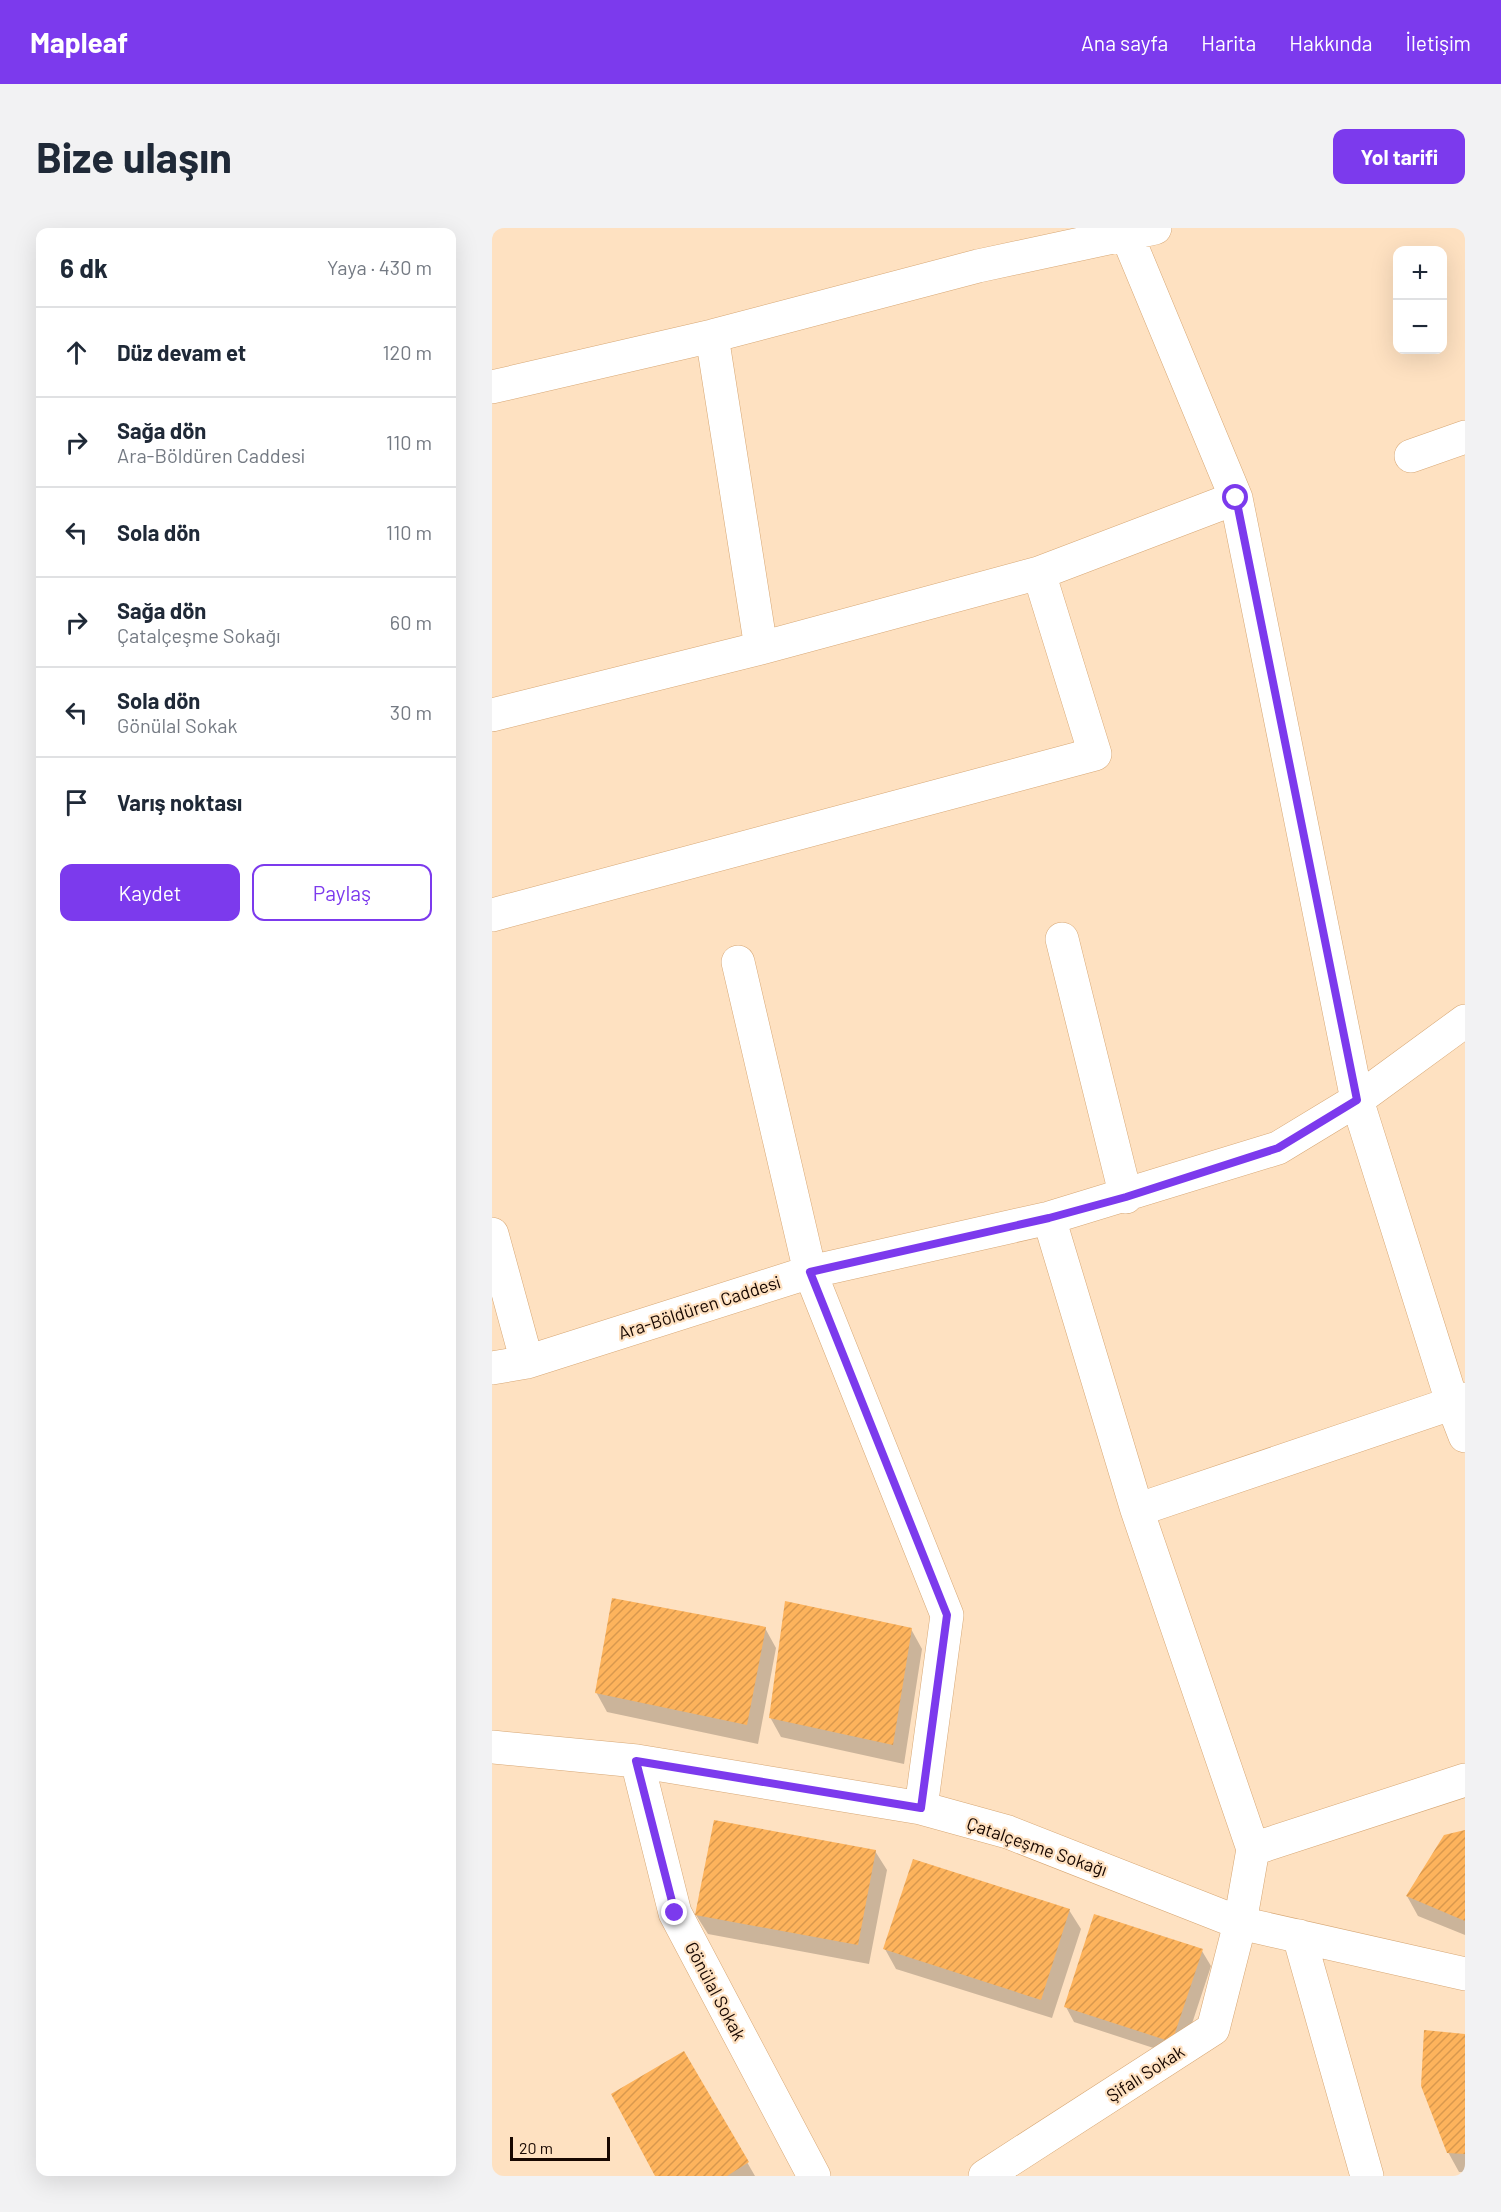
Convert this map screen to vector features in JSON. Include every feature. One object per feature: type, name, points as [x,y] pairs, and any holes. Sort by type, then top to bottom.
[{"type":"street","points":[[492,387],[712,336],[978,266],[1135,231],[1236,498],[1357,1100],[1459,1402],[1465,1436]]},
{"type":"street","points":[[712,336],[761,648]]},
{"type":"street","points":[[1411,456],[1465,437]]},
{"type":"street","points":[[492,715],[761,648],[1039,573],[1236,498]]},
{"type":"street","points":[[492,915],[1095,754],[1039,573]]},
{"type":"street","points":[[1062,939],[1126,1197]]},
{"type":"street","points":[[738,962],[810,1272],[947,1615],[921,1808]]},
{"type":"street","name":"Ara-Böldüren Caddesi","points":[[492,1368],[527,1362],[810,1272],[1049,1218],[1126,1197],[1278,1148],[1357,1100],[1465,1021]]},
{"type":"street","points":[[1049,1218],[1137,1510],[1253,1849],[1465,1780]]},
{"type":"street","points":[[492,1234],[527,1362]]},
{"type":"street","points":[[1137,1510],[1459,1402]]},
{"type":"street","name":"Çatalçeşme Sokağı","points":[[492,1747],[636,1761],[921,1808],[1008,1832],[1240,1923],[1465,1974]]},
{"type":"street","name":"Gönülal Sokak","points":[[636,1761],[675,1913],[814,2176]]},
{"type":"street","name":"Şifalı Sokak","points":[[985,2176],[1213,2028],[1240,1923],[1253,1849]]},
{"type":"street","points":[[1299,1936],[1367,2176]]},
{"type":"building","points":[[612,1598],[766,1627],[747,1725],[595,1693]]},
{"type":"building","points":[[785,1601],[912,1628],[893,1745],[769,1718]]},
{"type":"building","points":[[714,1820],[876,1850],[858,1945],[695,1915]]},
{"type":"building","points":[[1465,1830],[1465,1921],[1406,1896],[1444,1835]]},
{"type":"building","points":[[913,1859],[1070,1909],[1041,2000],[883,1949]]},
{"type":"building","points":[[1094,1914],[1203,1949],[1172,2042],[1064,2007]]},
{"type":"building","points":[[1424,2030],[1465,2034],[1465,2154],[1447,2153],[1421,2086]]},
{"type":"building","points":[[684,2051],[749,2162],[727,2176],[655,2176],[611,2094]]},
{"type":"route","points":[[675,1913],[636,1761],[921,1808],[947,1615],[810,1272],[1049,1218],[1126,1197],[1278,1148],[1357,1100],[1236,498]]}]
